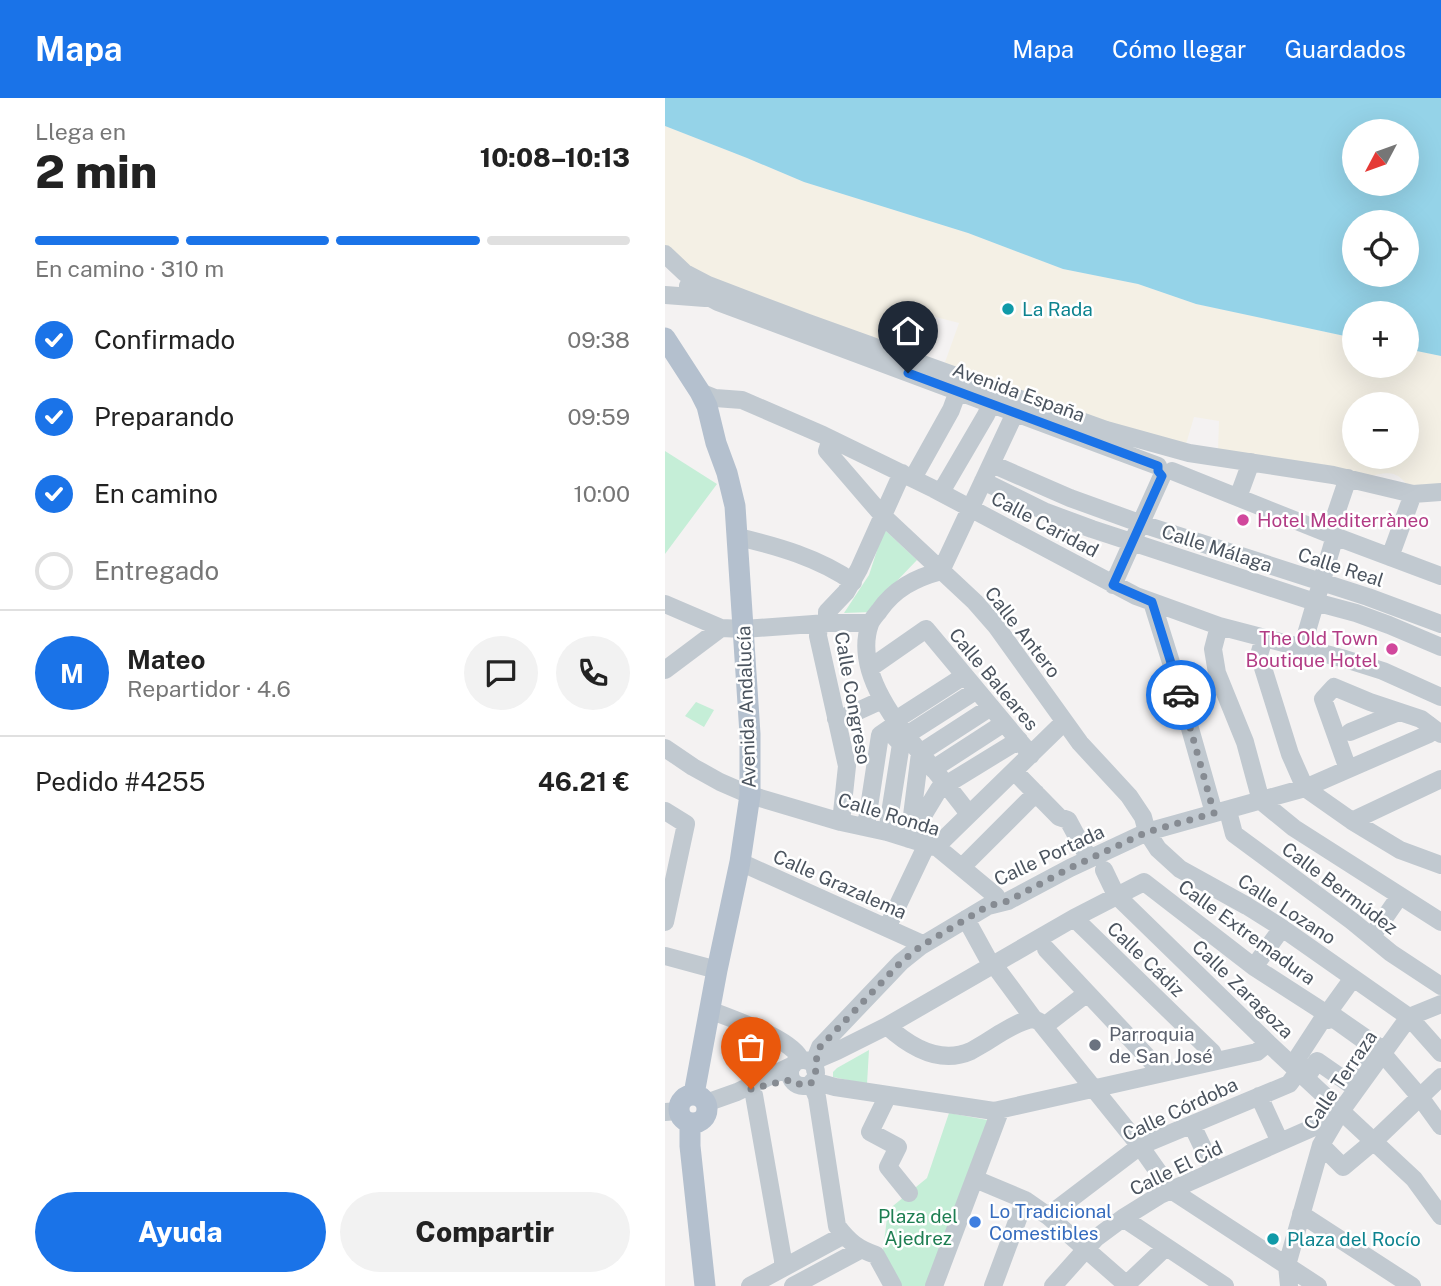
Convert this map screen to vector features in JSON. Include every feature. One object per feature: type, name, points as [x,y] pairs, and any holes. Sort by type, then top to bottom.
[{"type":"main road","name":"Avenida Andalucía","points":[[665,338],[707,398],[716,443],[732,495],[751,750],[750,795],[740,862],[710,1010],[700,1098]]},
{"type":"main road","name":"Avenida Andalucía","points":[[667,363],[716,443]]},
{"type":"main road","points":[[678,1115],[699,1122],[703,1119],[707,1111],[700,1098]]},
{"type":"main road","points":[[678,1115],[690,1146],[705,1286]]},
{"type":"street","points":[[665,254],[685,273],[708,285],[1006,394],[1130,436],[1189,453],[1348,478],[1413,494],[1441,492]]},
{"type":"street","name":"Avenida España","points":[[665,270],[709,299],[1441,576]]},
{"type":"street","name":"Avenida España","points":[[665,295],[709,299]]},
{"type":"street","points":[[667,363],[696,399],[701,403],[707,398]]},
{"type":"street","points":[[823,624],[827,612],[846,592],[856,576],[883,516],[951,410],[958,391]]},
{"type":"street","name":"Calle Caridad","points":[[707,398],[741,400],[831,439],[937,490],[1113,585],[1152,602],[1219,626],[1383,671],[1441,697]]},
{"type":"street","points":[[937,490],[991,404]]},
{"type":"street","points":[[887,832],[901,744],[870,668],[867,653],[870,623],[887,599],[908,583],[941,571],[1015,413]]},
{"type":"street","name":"Calle Antero","points":[[831,439],[827,451],[883,516],[975,602],[996,626],[1080,743],[1129,796],[1143,817],[1147,832]]},
{"type":"street","points":[[1240,492],[1251,462]]},
{"type":"street","name":"Calle Real","points":[[992,464],[1070,498],[1142,524],[1368,597],[1441,624]]},
{"type":"street","points":[[1113,585],[1164,471]]},
{"type":"street","points":[[1301,648],[1348,478]]},
{"type":"street","name":"Calle Málaga","points":[[983,481],[1046,512],[1133,543],[1389,625],[1441,647]]},
{"type":"street","points":[[1390,557],[1413,494]]},
{"type":"street","points":[[737,537],[766,544],[856,576]]},
{"type":"street","points":[[1245,578],[1252,561]]},
{"type":"street","name":"Calle Bermúdez","points":[[1152,602],[1221,812],[1234,834],[1391,953],[1441,986]]},
{"type":"street","points":[[665,604],[721,628],[870,623]]},
{"type":"street","name":"Calle Congreso","points":[[823,624],[818,636],[847,766],[841,822]]},
{"type":"street","points":[[1219,626],[1213,649],[1217,673],[1245,742],[1261,801],[1294,828],[1441,922]]},
{"type":"street","points":[[665,670],[721,628]]},
{"type":"street","name":"Calle Baleares","points":[[870,668],[926,629],[1031,755]]},
{"type":"street","points":[[1264,638],[1259,656],[1290,754],[1304,788],[1399,850],[1441,865]]},
{"type":"street","points":[[896,727],[964,676]]},
{"type":"street","points":[[1348,769],[1323,699],[1334,687],[1421,719],[1434,729]]},
{"type":"street","points":[[866,827],[880,734],[977,690]]},
{"type":"street","points":[[836,719],[882,700]]},
{"type":"street","points":[[909,838],[920,753],[991,707]]},
{"type":"street","points":[[1350,732],[1399,712]]},
{"type":"street","points":[[887,928],[933,846],[943,840],[1064,722]]},
{"type":"street","points":[[933,769],[1005,723]]},
{"type":"street","points":[[896,727],[969,814]]},
{"type":"street","name":"Calle Portada","points":[[806,1070],[820,1047],[901,962],[921,946],[988,906],[1008,901],[1098,863],[1147,832],[1304,788],[1429,734],[1434,729]]},
{"type":"street","points":[[909,838],[939,789],[1019,740]]},
{"type":"street","name":"Calle Ronda","points":[[665,748],[720,782],[750,795],[933,846],[996,896],[998,903]]},
{"type":"street","points":[[700,1098],[784,1081],[887,1026],[991,962],[1039,946],[1075,918],[1116,895],[1068,820],[1059,817],[1014,771]]},
{"type":"street","points":[[1352,821],[1441,779]]},
{"type":"street","points":[[962,867],[1036,793]]},
{"type":"street","points":[[665,811],[686,824],[665,922]]},
{"type":"street","name":"Calle Lozano","points":[[1147,832],[1157,849],[1180,869],[1282,928],[1409,1017],[1441,1053]]},
{"type":"street","name":"Calle Grazalema","points":[[740,862],[918,942],[921,946]]},
{"type":"street","name":"Calle Extremadura","points":[[1116,895],[1144,882],[1254,967],[1328,1016]]},
{"type":"street","name":"Calle Zaragoza","points":[[1116,895],[1339,1114],[1374,1141],[1413,1179],[1441,1216]]},
{"type":"street","points":[[1372,936],[1399,897]]},
{"type":"street","name":"Calle Cádiz","points":[[1075,918],[1212,1052],[1216,1061]]},
{"type":"street","points":[[966,919],[991,962],[1140,1146],[1171,1190],[1318,1286]]},
{"type":"street","points":[[1254,967],[1282,928]]},
{"type":"street","points":[[1039,946],[1154,1064],[1157,1074]]},
{"type":"street","points":[[665,956],[717,970]]},
{"type":"street","points":[[1328,1016],[1331,1014],[1380,1048],[1353,1086],[1317,1061],[1310,1072],[1296,1060],[1324,1017],[1328,1020],[1328,1016],[1353,978]]},
{"type":"street","points":[[887,1026],[913,1046],[935,1055],[947,1055],[970,1051],[1019,1023],[1047,1024],[1086,994]]},
{"type":"street","points":[[1409,1017],[1441,1004]]},
{"type":"street","points":[[710,1010],[779,1039],[794,1049],[817,1097],[837,1226],[860,1250],[876,1255],[893,1286]]},
{"type":"street","points":[[1328,1016],[1380,1051],[1441,1126]]},
{"type":"street","points":[[850,1017],[848,1023],[852,1034],[865,1038]]},
{"type":"street","name":"Calle Terraza","points":[[1289,1286],[1287,1265],[1321,1145],[1380,1051],[1409,1017]]},
{"type":"street","points":[[806,1070],[835,1087],[1000,1111],[1257,1052],[1268,1043]]},
{"type":"street","points":[[835,1087],[826,1070],[837,1051]]},
{"type":"street","name":"Calle Córdoba","points":[[1048,1216],[1140,1146],[1289,1084],[1299,1072]]},
{"type":"street","points":[[1321,1145],[1343,1167],[1441,1077]]},
{"type":"street","points":[[744,1090],[754,1095],[783,1268]]},
{"type":"street","points":[[888,1095],[870,1132],[898,1147],[888,1167],[909,1193]]},
{"type":"street","points":[[1259,1096],[1280,1142]]},
{"type":"street","points":[[934,1286],[1000,1111]]},
{"type":"street","name":"Calle El Cid","points":[[1053,1286],[1096,1238],[1123,1218],[1171,1190],[1339,1114]]},
{"type":"street","points":[[1192,1125],[1214,1171]]},
{"type":"street","points":[[975,1179],[1025,1200],[1048,1216],[1126,1286],[1166,1247]]},
{"type":"street","points":[[993,1286],[1025,1200]]},
{"type":"street","points":[[1301,1214],[1412,1286]]},
{"type":"street","points":[[1123,1218],[1225,1286]]},
{"type":"street","points":[[750,1286],[844,1235]]},
{"type":"street","points":[[793,1286],[860,1250]]},
{"type":"green space","points":[[665,451],[717,484],[665,554]]},
{"type":"green space","points":[[884,529],[917,560],[871,612],[844,613],[869,575]]},
{"type":"green space","points":[[696,702],[714,710],[704,727],[685,716]]},
{"type":"green space","points":[[869,1050],[867,1084],[833,1077],[837,1068]]},
{"type":"green space","name":"Plaza del Ajedrez","points":[[949,1113],[993,1121],[930,1286],[901,1286],[883,1250],[888,1210],[927,1178]]},
{"type":"sand","name":"La Rada","points":[[665,126],[804,182],[968,233],[1063,269],[1138,284],[1196,304],[1342,335],[1342,378],[1419,378],[1419,351],[1441,356],[1441,484],[1421,488],[1407,485],[1399,477],[1390,474],[1369,477],[1218,450],[1219,421],[1194,417],[1186,444],[1077,413],[944,365],[959,323],[928,315],[919,341],[907,337],[903,348],[897,346],[892,339],[886,343],[683,267],[665,249]]},
{"type":"water","points":[[665,98],[1441,98],[1441,356],[1419,351],[1419,301],[1342,301],[1342,335],[1196,304],[1138,284],[1063,269],[968,233],[804,182],[665,126]]},
{"type":"way so far","points":[[751,1089],[793,1080],[804,1086],[811,1083],[815,1078],[816,1057],[820,1047],[901,962],[921,946],[988,906],[1008,901],[1147,832],[1214,813],[1181,695]]},
{"type":"place","name":"La Rada","points":[[1008,309]]},
{"type":"place","name":"Hotel Mediterràneo","points":[[1243,520]]},
{"type":"place","name":"The Old Town Boutique Hotel","points":[[1392,649]]},
{"type":"place","name":"Parroquia de San José","points":[[1095,1045]]},
{"type":"place","name":"Lo Tradicional Comestibles","points":[[975,1222]]},
{"type":"place","name":"Plaza del Rocío","points":[[1273,1239]]},
{"type":"route","points":[[908,373],[1158,466],[1162,476],[1113,585],[1152,602],[1181,695]]}]
